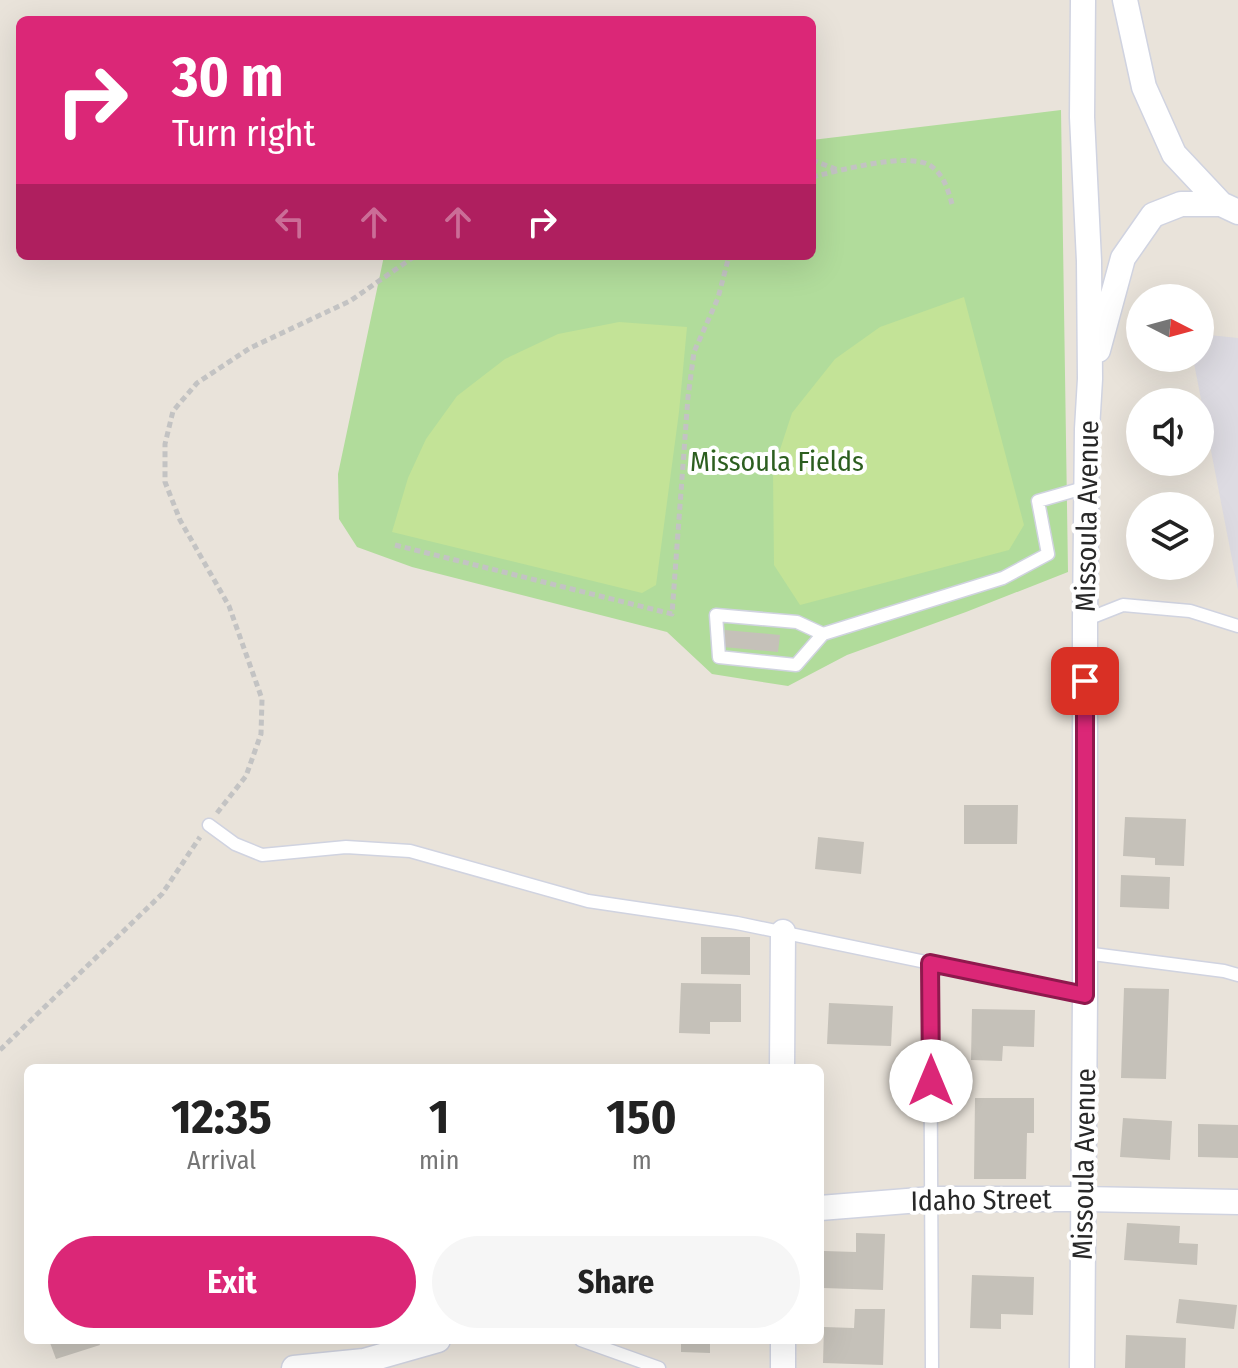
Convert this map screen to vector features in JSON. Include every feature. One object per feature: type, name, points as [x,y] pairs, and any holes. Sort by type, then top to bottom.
[{"type":"street","name":"Missoula Avenue","points":[[1082,1368],[1085,620],[1090,379],[1089,261],[1082,117],[1083,0]]},
{"type":"street","points":[[1125,0],[1144,87],[1174,154],[1230,208]]},
{"type":"street","points":[[1090,379],[1123,258],[1153,215],[1181,204],[1230,208]]},
{"type":"street","points":[[782,1064],[783,932]]},
{"type":"street","name":"Idaho Street","points":[[824,1208],[932,1199],[1238,1202]]},
{"type":"street","points":[[294,1368],[371,1364],[427,1344]]},
{"type":"street","points":[[783,1344],[783,1368]]},
{"type":"lane","points":[[823,634],[797,622],[716,615],[719,657],[796,665],[823,634],[1003,578],[1048,554],[1038,501],[1087,487]]},
{"type":"lane","points":[[1085,620],[1123,605],[1190,611],[1238,626]]},
{"type":"lane","points":[[209,825],[235,844],[262,855],[346,847],[410,851],[588,901],[737,923],[1085,995]]},
{"type":"lane","points":[[1085,953],[1238,975]]},
{"type":"lane","points":[[930,963],[932,1368]]},
{"type":"lane","points":[[592,1344],[659,1368]]},
{"type":"path","points":[[816,176],[902,160],[930,165],[946,183],[952,204]]},
{"type":"path","points":[[816,162],[838,170]]},
{"type":"path","points":[[0,1050],[162,894],[246,776],[261,734],[262,699],[229,606],[180,520],[165,482],[165,444],[173,411],[197,383],[250,348],[350,301],[409,260]]},
{"type":"path","points":[[395,545],[672,614],[694,352],[718,298],[728,260]]},
{"type":"shaded area","points":[[1214,335],[1238,338],[1238,590],[1214,466],[1214,388],[1199,388],[1196,372],[1214,372]]},
{"type":"green space","name":"Missoula Fields","points":[[1061,110],[1068,572],[847,655],[788,686],[712,674],[667,632],[412,567],[357,547],[339,519],[338,474],[383,260],[816,260],[816,140]]},
{"type":"green space","points":[[964,297],[1024,525],[1009,550],[800,605],[774,565],[773,471],[792,413],[835,359],[880,327]]},
{"type":"green space","points":[[619,322],[687,327],[656,585],[642,593],[392,532],[408,478],[426,439],[457,396],[505,359],[558,334]]},
{"type":"building","points":[[725,630],[780,635],[778,652],[723,647]]},
{"type":"building","points":[[964,805],[1018,805],[1017,844],[964,844]]},
{"type":"building","points":[[1125,817],[1186,819],[1184,866],[1155,865],[1155,858],[1123,856]]},
{"type":"building","points":[[818,837],[864,842],[861,874],[815,869]]},
{"type":"building","points":[[1121,875],[1170,877],[1169,909],[1120,907]]},
{"type":"building","points":[[701,937],[750,937],[750,975],[701,974]]},
{"type":"building","points":[[681,983],[741,984],[741,1022],[710,1022],[710,1034],[679,1033]]},
{"type":"building","points":[[1124,988],[1169,989],[1166,1079],[1121,1078]]},
{"type":"building","points":[[829,1003],[893,1006],[891,1046],[827,1044]]},
{"type":"building","points":[[972,1009],[1035,1010],[1034,1047],[1003,1046],[1002,1061],[971,1060]]},
{"type":"building","points":[[975,1098],[1034,1098],[1034,1133],[1027,1133],[1026,1179],[974,1179]]},
{"type":"building","points":[[1123,1118],[1172,1121],[1170,1160],[1120,1157]]},
{"type":"building","points":[[1198,1124],[1238,1125],[1238,1158],[1198,1157]]},
{"type":"building","points":[[1127,1223],[1180,1226],[1179,1243],[1198,1244],[1197,1265],[1124,1260]]},
{"type":"building","points":[[856,1233],[885,1234],[883,1290],[824,1288],[824,1251],[856,1252]]},
{"type":"building","points":[[972,1275],[1034,1277],[1033,1315],[1001,1314],[1001,1329],[970,1328]]},
{"type":"building","points":[[1179,1299],[1237,1305],[1234,1329],[1176,1323]]},
{"type":"building","points":[[855,1309],[885,1309],[883,1365],[823,1363],[824,1327],[854,1328]]},
{"type":"building","points":[[1126,1335],[1186,1338],[1185,1368],[1125,1368]]},
{"type":"building","points":[[50,1344],[100,1345],[56,1359]]},
{"type":"building","points":[[681,1344],[710,1344],[710,1353],[681,1352]]},
{"type":"route","points":[[931,1081],[930,963],[1085,995],[1085,681]]}]
